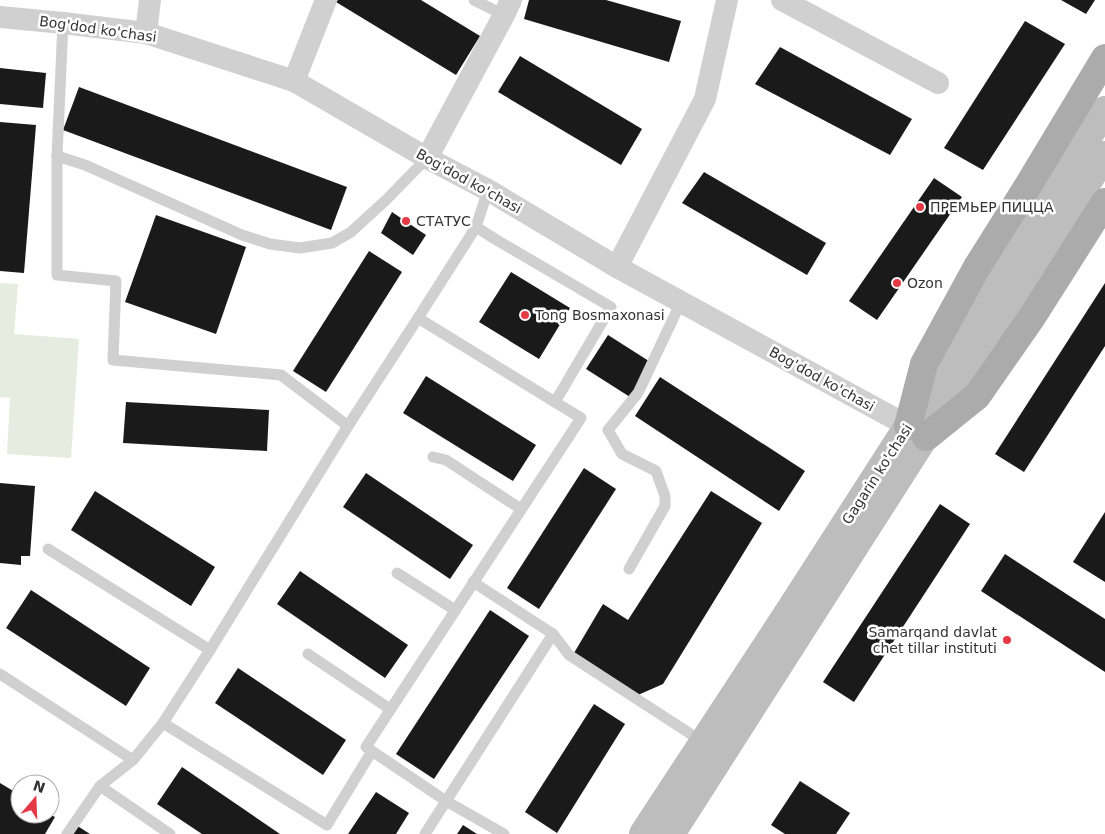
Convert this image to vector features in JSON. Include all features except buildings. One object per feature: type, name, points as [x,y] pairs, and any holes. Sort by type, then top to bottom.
[{"type":"main road","points":[[917,432],[924,364],[977,267],[1105,58]]},
{"type":"main road","name":"Gagarin ko'chasi","points":[[671,834],[917,432],[1105,110]]},
{"type":"main road","name":"Gagarin ko'chasi","points":[[643,834],[703,742],[1105,155]]},
{"type":"main road","points":[[917,432],[977,396],[1032,317],[1105,202]]},
{"type":"street","points":[[146,33],[150,0]]},
{"type":"street","points":[[294,81],[326,0]]},
{"type":"street","points":[[617,267],[705,99],[727,0]]},
{"type":"street","points":[[782,0],[938,83]]},
{"type":"street","points":[[427,158],[507,7]]},
{"type":"street","name":"Bog'dod ko'chasi","points":[[0,17],[146,33],[294,81],[427,158],[488,190],[617,267],[917,432]]},
{"type":"lane","points":[[474,0],[507,7]]},
{"type":"lane","points":[[63,23],[57,156],[57,275],[116,280],[113,360],[281,376],[348,426]]},
{"type":"lane","points":[[57,156],[84,165],[242,235],[270,244],[300,248],[332,243],[352,232],[427,158]]},
{"type":"lane","points":[[67,834],[100,786],[133,760],[163,722],[210,650],[348,426],[476,227],[488,190]]},
{"type":"lane","points":[[476,227],[611,307],[555,402]]},
{"type":"lane","points":[[629,569],[665,506],[665,496],[656,471],[622,454],[608,430],[638,393],[681,302]]},
{"type":"lane","points":[[418,318],[581,418],[366,747],[446,801],[504,834]]},
{"type":"lane","points":[[433,457],[446,460],[521,509]]},
{"type":"lane","points":[[48,549],[210,650]]},
{"type":"lane","points":[[397,573],[455,610]]},
{"type":"lane","points":[[473,582],[552,634],[569,655],[703,742]]},
{"type":"lane","points":[[425,834],[552,634]]},
{"type":"lane","points":[[308,654],[390,709]]},
{"type":"lane","points":[[0,674],[133,760]]},
{"type":"lane","points":[[163,722],[327,825],[372,751]]},
{"type":"lane","points":[[100,786],[170,834]]},
{"type":"shaded area","points":[[0,283],[18,284],[14,334],[79,339],[71,458],[7,454],[10,398],[0,397]]},
{"type":"place","name":"ПРЕМЬЕР ПИЦЦА","points":[[920,207]]},
{"type":"place","name":"СТАТУС","points":[[406,221]]},
{"type":"place","name":"Ozon","points":[[897,283]]},
{"type":"place","name":"Tong Bosmaxonasi","points":[[525,315]]},
{"type":"place","name":"Samarqand davlat chet tillar instituti","points":[[1007,640]]}]
